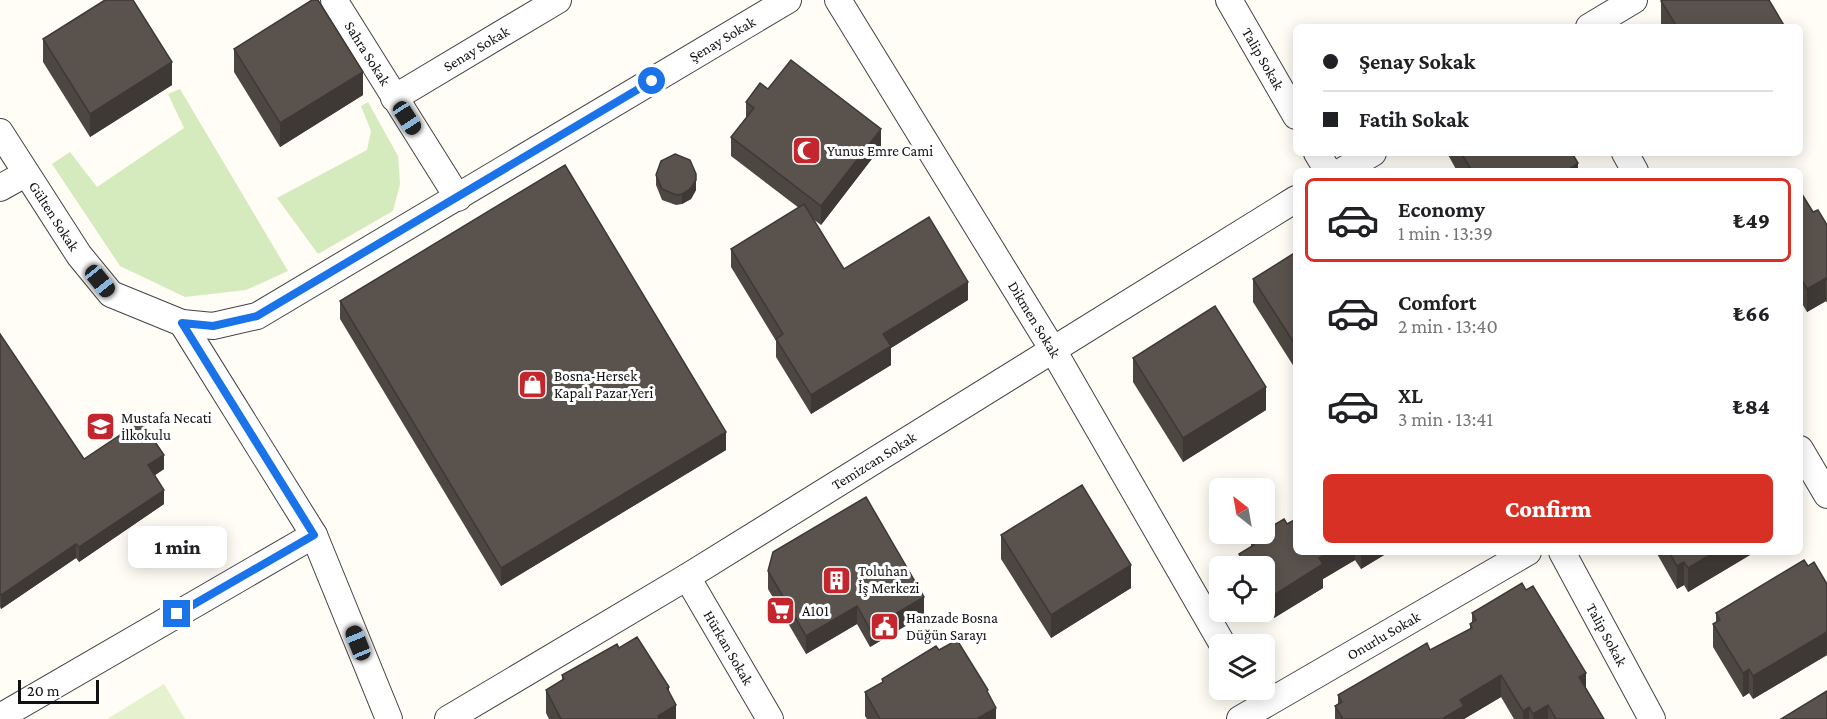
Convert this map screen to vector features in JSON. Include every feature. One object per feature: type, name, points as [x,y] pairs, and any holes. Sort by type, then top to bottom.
[{"type":"street","name":"Sahra Sokak","points":[[334,0],[458,198]]},
{"type":"street","name":"Senay Sokak","points":[[394,98],[558,0]]},
{"type":"street","name":"Şenay Sokak","points":[[182,323],[213,326],[257,316],[788,0]]},
{"type":"street","name":"Dikmen Sokak","points":[[838,0],[1053,350],[1217,634]]},
{"type":"street","name":"Talip Sokak","points":[[1228,0],[1293,111]]},
{"type":"street","points":[[1594,24],[1634,0]]},
{"type":"street","name":"Gülten Sokak","points":[[0,132],[79,255],[111,294],[182,323]]},
{"type":"street","points":[[1347,168],[1368,156]]},
{"type":"street","points":[[0,189],[25,174]]},
{"type":"street","name":"Temizcan Sokak","points":[[448,719],[687,577],[1293,201]]},
{"type":"street","points":[[182,323],[314,535],[389,719]]},
{"type":"street","points":[[1803,454],[1827,495]]},
{"type":"street","points":[[0,717],[314,535]]},
{"type":"street","name":"Onurlu Sokak","points":[[1254,709],[1522,555]]},
{"type":"street","name":"Talip Sokak","points":[[1564,555],[1652,719]]},
{"type":"street","name":"Hürkan Sokak","points":[[687,577],[770,719]]},
{"type":"green space","points":[[180,89],[288,271],[246,290],[185,297],[120,266],[52,164],[70,152],[97,187],[184,128],[168,94]]},
{"type":"green space","points":[[368,102],[398,156],[400,184],[393,211],[318,254],[277,198],[367,150],[371,131],[361,106]]},
{"type":"green space","points":[[164,684],[185,719],[107,719]]},
{"type":"building","points":[[105,0],[133,0],[172,62],[90,114],[43,39]]},
{"type":"building","points":[[312,0],[318,0],[363,72],[280,123],[234,49]]},
{"type":"building","points":[[1769,0],[1783,24],[1675,24],[1661,1]]},
{"type":"building","name":"Yunus Emre Cami","points":[[791,60],[881,129],[821,206],[731,137],[754,108],[746,102],[760,83],[768,89]]},
{"type":"building","points":[[675,154],[690,160],[696,174],[696,180],[691,188],[676,195],[662,189],[656,175],[661,161]]},
{"type":"building","points":[[1463,156],[1574,156],[1578,163],[1570,168],[1470,168]]},
{"type":"building","name":"Bosna-Hersek Kapalı Pazar Yeri","points":[[565,165],[726,432],[501,568],[340,301]]},
{"type":"building","points":[[1803,196],[1813,212],[1818,210],[1827,225],[1827,280],[1826,278],[1807,289],[1803,282]]},
{"type":"building","points":[[804,204],[844,269],[929,217],[968,282],[883,334],[891,346],[811,395],[776,339],[783,334],[731,249]]},
{"type":"building","points":[[1293,254],[1293,341],[1253,279]]},
{"type":"building","points":[[1215,306],[1266,387],[1183,438],[1133,358]]},
{"type":"building","points":[[0,334],[84,459],[141,421],[164,455],[148,465],[164,490],[79,547],[76,544],[1,595],[0,593]]},
{"type":"building","points":[[1082,485],[1131,565],[1051,615],[1001,535]]},
{"type":"building","name":"Toluhan İş Merkezi","points":[[866,497],[924,597],[870,629],[857,606],[806,636],[768,571],[773,552]]},
{"type":"building","points":[[1284,519],[1287,524],[1293,521],[1293,555],[1324,555],[1319,558],[1323,564],[1275,594],[1275,556],[1240,556],[1239,554],[1254,545],[1275,544],[1275,524]]},
{"type":"building","points":[[1671,555],[1710,555],[1688,568],[1684,562],[1677,566]]},
{"type":"building","points":[[1804,560],[1808,566],[1814,562],[1827,584],[1827,632],[1753,676],[1749,669],[1743,673],[1713,624],[1720,620],[1716,613]]},
{"type":"building","points":[[1522,583],[1526,590],[1533,586],[1586,673],[1579,677],[1604,719],[1556,719],[1548,705],[1533,714],[1529,707],[1523,711],[1501,675],[1460,700],[1464,706],[1442,719],[1343,719],[1335,706],[1342,702],[1338,695],[1427,643],[1430,650],[1472,628],[1470,624],[1476,620],[1472,613]]},
{"type":"building","points":[[637,637],[669,687],[667,688],[676,705],[658,716],[660,719],[561,719],[546,690],[564,679],[562,675],[617,644],[619,648]]},
{"type":"building","points":[[957,640],[988,690],[996,708],[978,719],[880,719],[865,692],[936,646],[939,650]]},
{"type":"building","points":[[1827,691],[1827,719],[1781,719]]},
{"type":"place","name":"Yunus Emre Cami","points":[[806,151]]},
{"type":"place","name":"Bosna-Hersek Kapalı Pazar Yeri","points":[[533,385]]},
{"type":"place","name":"Mustafa Necati İlkokulu","points":[[100,427]]},
{"type":"place","name":"Toluhan İş Merkezi","points":[[837,580]]},
{"type":"place","name":"A101","points":[[781,611]]},
{"type":"place","name":"Hanzade Bosna Düğün Sarayı","points":[[885,627]]},
{"type":"route","points":[[177,614],[314,535],[182,323],[213,326],[257,316],[652,81]]}]
